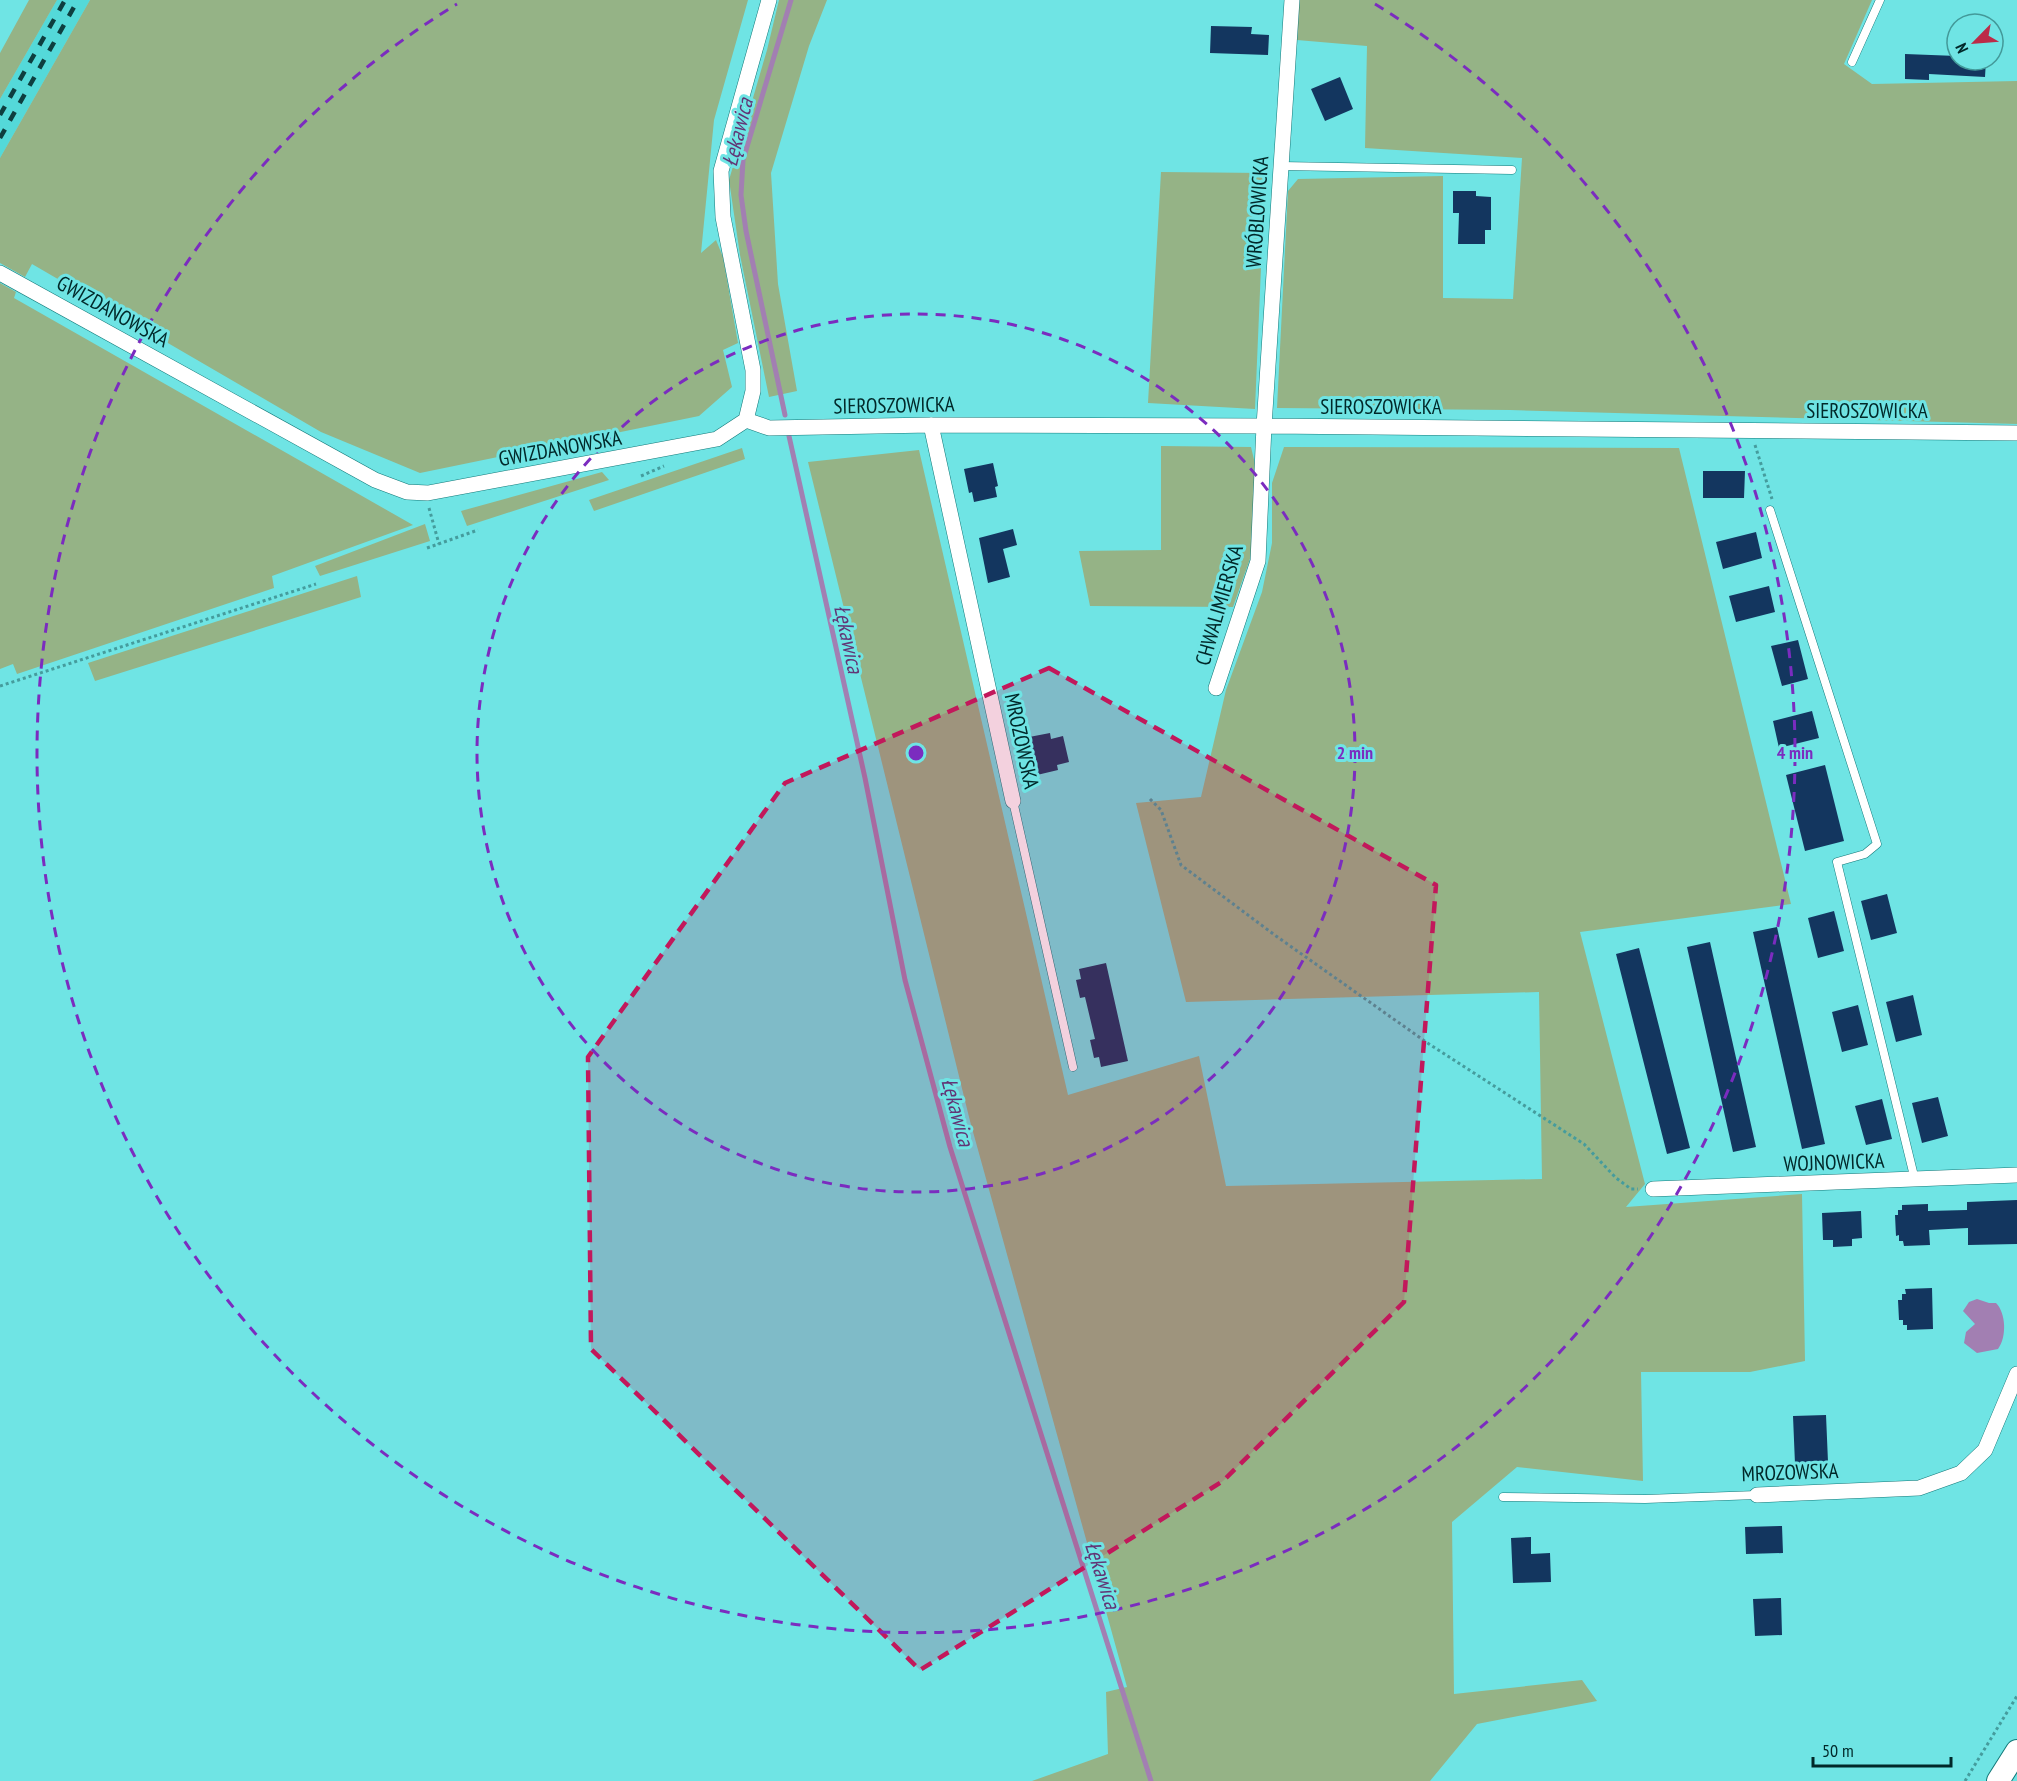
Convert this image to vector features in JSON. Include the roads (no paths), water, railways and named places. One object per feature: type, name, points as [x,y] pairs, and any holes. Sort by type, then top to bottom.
[{"type":"street","points":[[746,420],[753,391],[753,370],[723,217],[721,171],[769,0]]},
{"type":"street","name":"WRÓBLOWICKA","points":[[1264,426],[1292,0]]},
{"type":"street","name":"GWIZDANOWSKA","points":[[0,273],[375,480],[407,492],[428,493],[717,439],[746,420]]},
{"type":"street","name":"SIEROSZOWICKA","points":[[746,420],[769,428],[931,425],[1264,426],[2017,433]]},
{"type":"street","name":"MROZOWSKA","points":[[931,425],[1013,801]]},
{"type":"street","name":"CHWALIMIERSKA","points":[[1216,688],[1258,561],[1264,426]]},
{"type":"street","name":"WOJNOWICKA","points":[[1653,1189],[2017,1174]]},
{"type":"street","name":"MROZOWSKA","points":[[1757,1495],[1919,1488],[1961,1473],[1985,1450],[2017,1374]]},
{"type":"street","points":[[1998,1781],[2017,1751]]},
{"type":"lane","points":[[1852,62],[1880,0]]},
{"type":"lane","points":[[1281,166],[1512,170]]},
{"type":"lane","points":[[1770,510],[1877,844],[1865,854],[1837,862],[1915,1180]]},
{"type":"lane","name":"MROZOWSKA","points":[[1013,801],[1073,1066]]},
{"type":"lane","name":"MROZOWSKA","points":[[1503,1497],[1645,1499],[1757,1495]]},
{"type":"waterway","name":"Łękawica","points":[[785,415],[746,231],[741,195],[743,160],[791,0]]},
{"type":"waterway","name":"Łękawica","points":[[789,436],[865,778],[905,980],[950,1147],[1151,1781]]},
{"type":"railway","points":[[0,115],[65,0]]},
{"type":"railway","points":[[0,138],[78,0]]}]
